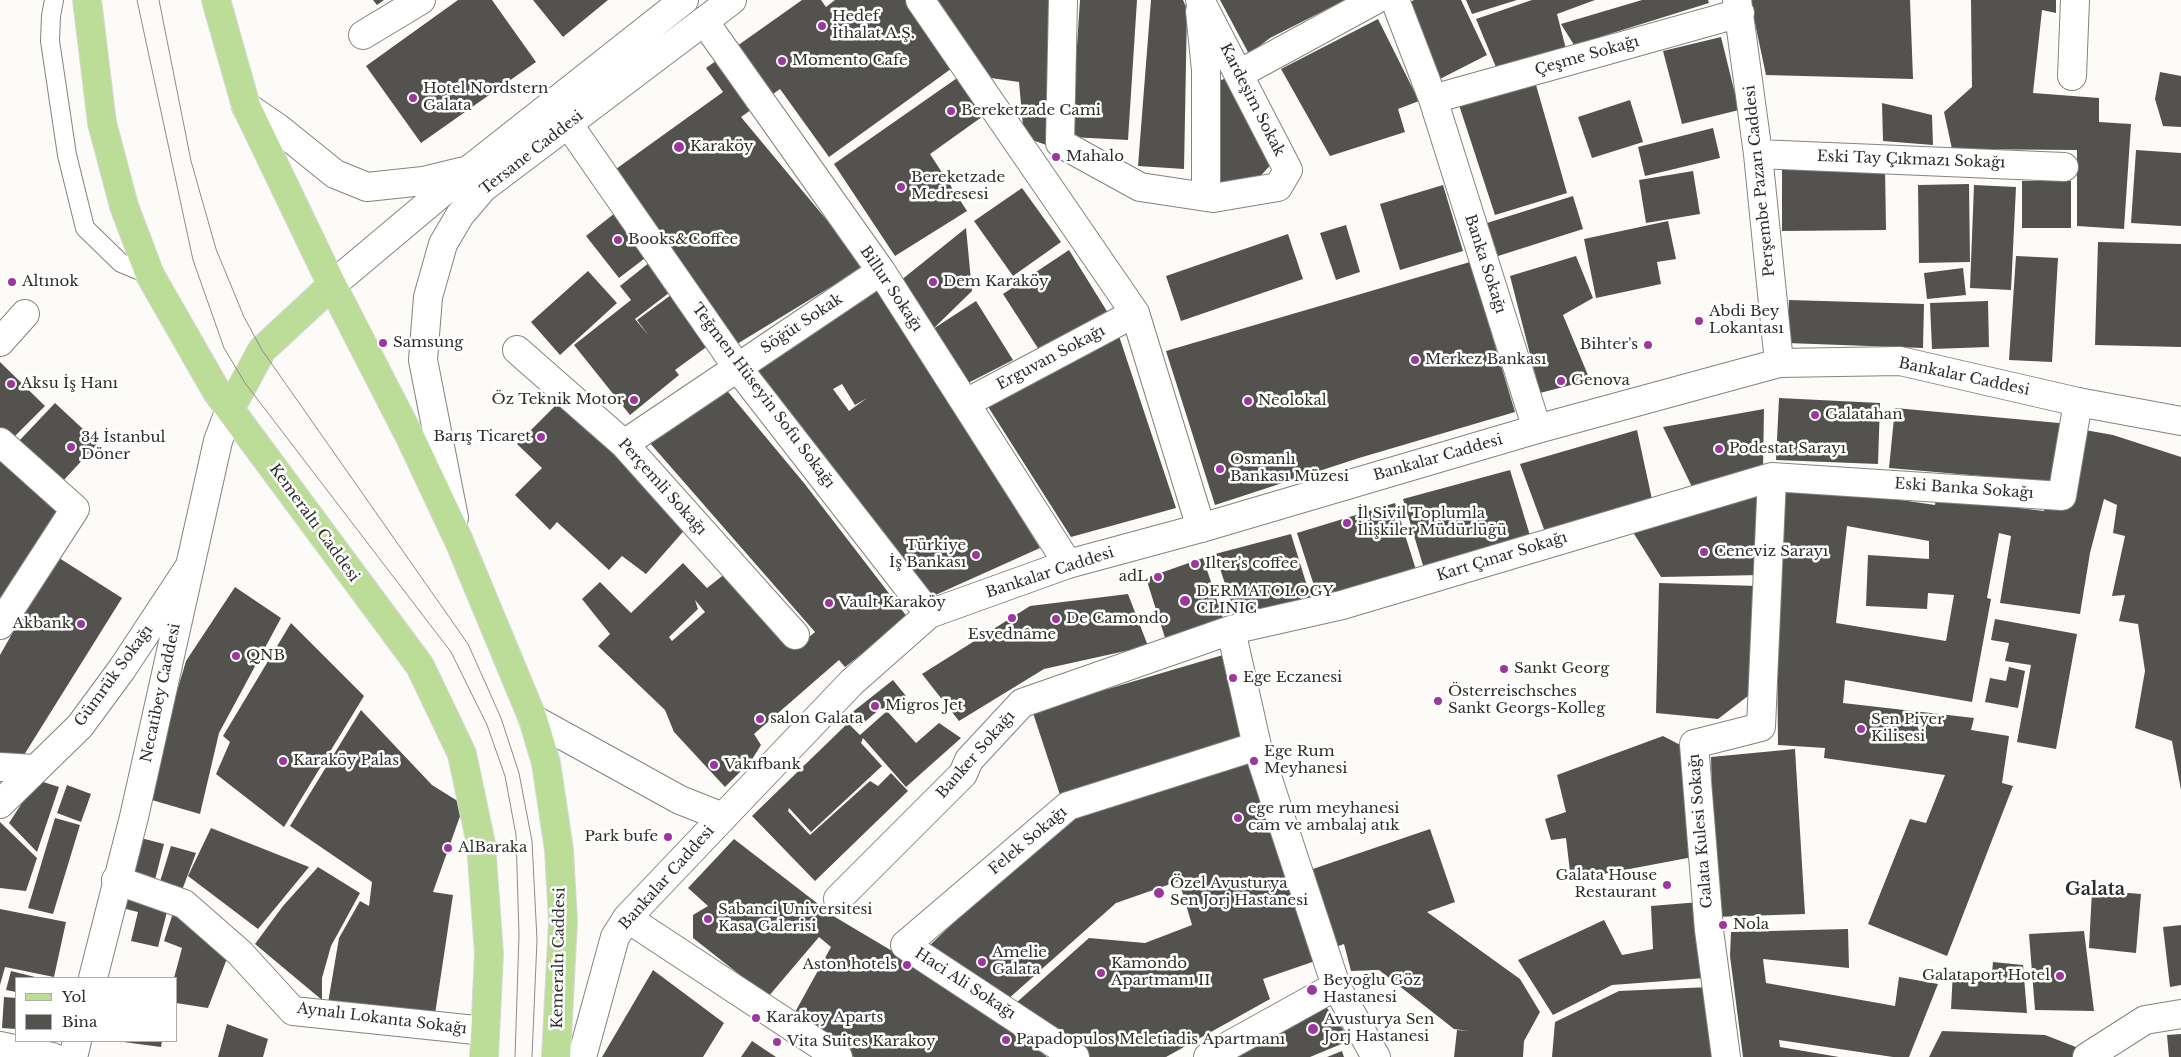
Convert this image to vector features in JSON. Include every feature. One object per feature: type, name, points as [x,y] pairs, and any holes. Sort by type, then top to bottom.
[{"type":"main road","name":"Kemeraltı Caddesi","points":[[87,0],[102,123],[124,206],[150,275],[206,375],[420,666],[462,754],[481,844],[489,954],[485,1044]]},
{"type":"main road","name":"Kemeraltı Caddesi","points":[[216,0],[246,106],[332,285],[412,439],[459,541],[533,719],[546,763],[559,850],[563,921],[556,1057]]},
{"type":"main road","points":[[230,408],[262,350],[332,285]]},
{"type":"street","points":[[363,35],[421,0]]},
{"type":"street","name":"Tersane Caddesi","points":[[332,285],[470,169],[684,0]]},
{"type":"street","name":"Tersane Caddesi","points":[[459,541],[422,360],[428,297],[443,244],[460,216],[484,188],[732,0]]},
{"type":"street","points":[[920,0],[1135,313],[1201,528]]},
{"type":"street","name":"Kardeşim Sokak","points":[[1064,0],[1060,143],[1140,187],[1213,198],[1278,188],[1288,170],[1200,0]]},
{"type":"street","name":"Kardeşim Sokak","points":[[1200,0],[1206,70],[1206,196]]},
{"type":"street","points":[[1239,74],[1375,0]]},
{"type":"street","name":"Banka Sokağı","points":[[1394,0],[1433,99],[1537,429]]},
{"type":"street","points":[[2072,76],[2075,0]]},
{"type":"street","name":"Çeşme Sokağı","points":[[1433,99],[1739,7]]},
{"type":"street","name":"Perşembe Pazarı Caddesi","points":[[1739,7],[1758,154],[1779,363]]},
{"type":"street","name":"Billur Sokağı","points":[[704,21],[881,271],[1068,564]]},
{"type":"street","points":[[246,106],[335,174],[366,187],[424,181],[470,169]]},
{"type":"street","name":"Teğmen Hüseyin Sofu Sokağı","points":[[569,125],[737,367],[929,614]]},
{"type":"street","name":"Eski Tay Çıkmazı Sokağı","points":[[1758,154],[2064,167]]},
{"type":"street","name":"Söğüt Sokak","points":[[624,444],[881,271]]},
{"type":"street","name":"Erguvan Sokağı","points":[[966,403],[1135,313]]},
{"type":"street","points":[[0,342],[25,314]]},
{"type":"street","name":"Perçemli Sokağı","points":[[518,350],[624,444],[795,634]]},
{"type":"street","name":"Bankalar Caddesi","points":[[582,1057],[615,937],[627,918],[852,682],[929,614],[1068,564],[1201,528],[1537,429],[1779,363],[1900,361],[2078,402],[2181,422]]},
{"type":"street","name":"Eski Banka Sokağı","points":[[1772,477],[2062,496],[2078,402]]},
{"type":"street","name":"Necatibey Caddesi","points":[[92,977],[116,880],[134,817],[218,441],[230,408]]},
{"type":"street","points":[[0,442],[75,509],[0,625]]},
{"type":"street","name":"Kart Çınar Sokağı","points":[[1231,630],[1342,605],[1772,477]]},
{"type":"street","name":"Galata Kulesi Sokağı","points":[[1726,1057],[1709,930],[1694,744],[1761,727],[1772,477]]},
{"type":"street","name":"Gümrük Sokağı","points":[[0,804],[80,726],[177,587],[193,559]]},
{"type":"street","points":[[1231,630],[1257,746],[1336,986],[1376,1057]]},
{"type":"street","name":"Banker Sokağı","points":[[838,899],[963,774],[969,760],[1022,703],[1231,630]]},
{"type":"street","name":"Bankalar Caddesi","points":[[533,719],[680,800],[723,817]]},
{"type":"street","name":"Felek Sokağı","points":[[905,945],[1068,806],[1257,746]]},
{"type":"street","points":[[0,767],[35,769]]},
{"type":"street","name":"Aynalı Lokanta Sokağı","points":[[116,880],[184,904],[240,953],[293,1011],[485,1044]]},
{"type":"street","points":[[627,918],[838,1057]]},
{"type":"street","name":"Haci Ali Sokağı","points":[[905,945],[1075,1057]]},
{"type":"street","points":[[1208,1057],[1336,986]]},
{"type":"street","points":[[2087,1057],[2145,1020],[2181,1014]]},
{"type":"street","points":[[74,1057],[77,1042]]},
{"type":"street","points":[[0,1046],[52,1057]]},
{"type":"lane","points":[[54,0],[50,41],[67,155],[85,228],[121,263],[150,275]]},
{"type":"building","points":[[373,0],[384,0],[377,5]]},
{"type":"building","points":[[458,0],[492,0],[536,62],[421,143],[366,66]]},
{"type":"building","points":[[533,0],[608,0],[563,37]]},
{"type":"building","points":[[802,0],[821,0],[826,7],[835,0],[907,0],[955,66],[829,157],[780,89],[741,117],[865,266],[737,344],[616,169],[723,92],[706,68]]},
{"type":"building","points":[[938,0],[1049,0],[1049,146],[1024,137],[1019,82],[991,78]]},
{"type":"building","points":[[1080,0],[1137,0],[1128,140],[1071,137]]},
{"type":"building","points":[[1151,0],[1183,0],[1187,9],[1184,169],[1138,166]]},
{"type":"building","points":[[1220,0],[1345,0],[1270,38],[1249,54]]},
{"type":"building","points":[[1414,0],[1461,0],[1487,55],[1436,81],[1408,3]]},
{"type":"building","points":[[1466,0],[1517,0],[1472,14]]},
{"type":"building","points":[[1532,0],[1595,0],[1557,14],[1566,49],[1498,72],[1476,19]]},
{"type":"building","points":[[1642,0],[1708,0],[1709,3],[1574,45],[1561,24]]},
{"type":"building","points":[[1750,0],[1910,0],[1913,79],[1766,75]]},
{"type":"building","points":[[1971,0],[2056,0],[2056,13],[2042,10],[2033,93],[2099,98],[2099,122],[2131,124],[2124,229],[2077,226],[2077,150],[1952,149],[1944,112],[1972,87]]},
{"type":"building","points":[[1378,19],[1419,101],[1398,109],[1405,132],[1330,156],[1281,69]]},
{"type":"building","points":[[1721,37],[1739,110],[1682,124],[1663,51]]},
{"type":"building","points":[[2160,72],[2181,76],[2181,127],[2163,126],[2155,99]]},
{"type":"building","name":"Bereketzade Medresesi","points":[[960,76],[986,114],[930,154],[967,211],[895,256],[834,164]]},
{"type":"building","points":[[1230,77],[1278,157],[1252,185],[1210,183],[1212,83]]},
{"type":"building","points":[[1534,78],[1567,193],[1495,215],[1459,105]]},
{"type":"building","points":[[1630,100],[1643,142],[1592,158],[1578,117]]},
{"type":"building","points":[[1882,103],[1932,115],[1933,145],[1883,141]]},
{"type":"building","points":[[1713,128],[1720,158],[1645,176],[1638,147]]},
{"type":"building","points":[[2136,150],[2181,153],[2181,226],[2131,223]]},
{"type":"building","points":[[1885,167],[1886,230],[1782,231],[1782,169]]},
{"type":"building","points":[[1693,171],[1700,214],[1646,223],[1639,180]]},
{"type":"building","points":[[2022,181],[2071,181],[2071,228],[2022,228]]},
{"type":"building","points":[[1969,184],[1970,262],[1919,263],[1918,185]]},
{"type":"building","points":[[1443,185],[1463,251],[1400,270],[1380,204]]},
{"type":"building","points":[[1974,185],[2016,187],[2011,290],[1970,288]]},
{"type":"building","points":[[1022,188],[1061,242],[1013,276],[974,221]]},
{"type":"building","points":[[1573,196],[1583,229],[1498,256],[1487,223]]},
{"type":"building","points":[[620,209],[653,252],[619,278],[586,236]]},
{"type":"building","points":[[1668,221],[1676,259],[1657,262],[1661,284],[1596,298],[1584,239]]},
{"type":"building","points":[[1346,225],[1360,272],[1336,280],[1320,233]]},
{"type":"building","points":[[966,228],[972,291],[933,329],[976,301],[1013,360],[968,383],[900,281]]},
{"type":"building","points":[[1288,234],[1303,279],[1181,321],[1166,276]]},
{"type":"building","points":[[2098,242],[2181,244],[2181,347],[2095,345]]},
{"type":"building","points":[[1069,250],[1108,313],[1041,353],[1003,294]]},
{"type":"building","points":[[1576,256],[1593,298],[1563,315],[1590,380],[1540,393],[1510,276]]},
{"type":"building","points":[[2016,256],[2058,258],[2052,362],[2009,360]]},
{"type":"building","points":[[655,258],[678,286],[635,319],[649,336],[637,320],[679,289],[716,340],[675,370],[679,375],[630,415],[574,345],[631,300],[620,286]]},
{"type":"building","points":[[1470,262],[1515,412],[1359,458],[1215,505],[1166,351]]},
{"type":"building","points":[[1963,268],[1966,295],[1927,299],[1924,273]]},
{"type":"building","points":[[588,271],[617,303],[560,355],[531,322]]},
{"type":"building","points":[[878,289],[1040,548],[931,597],[751,370]],"holes":[[[842,384],[855,405],[867,398],[849,411],[833,389]]]},
{"type":"building","points":[[1789,300],[1924,304],[1923,348],[1787,343]]},
{"type":"building","points":[[1988,301],[1989,347],[1932,349],[1930,303]]},
{"type":"building","points":[[1119,336],[1176,508],[1071,537],[987,405]]},
{"type":"building","name":"Aksu İş Hanı","points":[[0,362],[45,406],[10,441],[0,432]]},
{"type":"building","points":[[724,387],[804,483],[908,618],[845,667],[839,660],[754,734],[761,745],[751,761],[725,787],[674,732],[665,710],[598,646],[610,634],[582,599],[600,582],[631,613],[683,563],[707,588],[726,573],[794,650],[815,632],[649,442]],"holes":[[[695,600],[705,612],[672,641],[669,637],[698,609]]]},
{"type":"building","points":[[1779,398],[1880,403],[1878,464],[1776,460]]},
{"type":"building","points":[[559,402],[587,421],[688,526],[646,574],[622,556],[609,570],[557,522],[550,530],[515,495],[542,468],[517,444]]},
{"type":"building","points":[[55,403],[98,443],[63,481],[19,441]]},
{"type":"building","points":[[1895,408],[2070,424],[2063,483],[1889,468]]},
{"type":"building","name":"Podestat Sarayı","points":[[1764,409],[1763,470],[1693,489],[1663,427]]},
{"type":"building","points":[[2079,429],[2113,435],[2181,457],[2181,790],[2172,741],[2135,728],[2145,671],[2138,624],[2119,621],[2125,595],[2112,596],[2125,536],[2113,533],[2117,505],[2104,499],[2090,553],[2080,614],[2000,603],[2011,536],[1999,533],[1987,598],[1991,599],[1972,702],[1845,680],[1843,703],[1974,718],[1971,730],[2009,736],[2002,783],[2013,786],[1947,956],[1868,924],[1910,819],[1926,823],[1945,775],[1824,758],[1825,748],[1778,745],[1777,628],[1785,483],[1935,505],[1936,498],[2044,511],[2047,497],[2074,503]],"holes":[[[1847,526],[1929,541],[1929,559],[1868,555],[1866,606],[1927,609],[1928,593],[1954,595],[1946,641],[1836,623]]]},
{"type":"building","points":[[1637,430],[1653,504],[1545,532],[1520,464]]},
{"type":"building","points":[[0,456],[65,505],[0,603]]},
{"type":"building","points":[[1510,470],[1532,542],[1425,572],[1403,499]]},
{"type":"building","name":"Ceneviz Sarayı","points":[[1765,491],[1761,575],[1661,577],[1631,529]]},
{"type":"building","points":[[1395,503],[1417,573],[1319,601],[1297,533]]},
{"type":"building","points":[[1291,534],[1312,602],[1239,625],[1215,554]]},
{"type":"building","points":[[56,556],[122,598],[19,763],[0,759],[0,655]]},
{"type":"building","points":[[1203,558],[1225,624],[1167,644],[1146,578]]},
{"type":"building","points":[[1659,583],[1758,586],[1748,696],[1718,719],[1656,713]]},
{"type":"building","points":[[235,587],[281,618],[219,733],[200,814],[145,798],[186,661]]},
{"type":"building","points":[[1128,594],[1148,646],[1044,669],[959,721],[922,674],[1030,606]]},
{"type":"building","points":[[1995,619],[2077,634],[2056,749],[2017,742],[2031,665],[2005,661],[2009,643],[1991,640]]},
{"type":"building","points":[[291,623],[364,696],[284,827],[216,774],[230,742],[223,736]]},
{"type":"building","points":[[1223,655],[1246,738],[1207,747],[1060,795],[1031,707],[1111,688]]},
{"type":"building","points":[[2009,667],[2025,671],[2018,708],[1985,702],[1990,678],[2006,681]]},
{"type":"building","points":[[893,680],[906,696],[887,711],[881,708],[860,726],[850,714]]},
{"type":"building","points":[[361,710],[432,785],[464,805],[433,892],[453,895],[434,1021],[328,1003],[339,938],[360,901],[369,906],[372,882],[290,826]]},
{"type":"building","points":[[887,711],[916,743],[939,723],[961,738],[906,787],[863,738],[861,743],[882,766],[811,832],[789,808],[788,811],[810,835],[870,781],[878,786],[891,773],[908,791],[815,881],[752,816],[848,723],[860,735]]},
{"type":"building","points":[[1663,736],[1688,749],[1693,857],[1571,880],[1566,838],[1551,840],[1545,819],[1566,812],[1557,775]]},
{"type":"building","points":[[1795,749],[1805,914],[1715,917],[1711,757]]},
{"type":"building","points":[[1254,761],[1321,959],[1263,979],[1270,999],[1166,1057],[1090,1057],[1016,1003],[1089,938],[1145,943],[1192,925],[1179,881],[1116,903],[1007,1000],[929,946],[1072,810]]},
{"type":"building","points":[[37,780],[59,787],[37,852],[9,823]]},
{"type":"building","points":[[67,785],[91,794],[81,822],[57,813]]},
{"type":"building","points":[[55,818],[80,825],[53,914],[28,908]]},
{"type":"building","points":[[0,822],[37,858],[26,891],[0,888]]},
{"type":"building","points":[[211,828],[309,867],[258,929],[188,876]]},
{"type":"building","points":[[1430,829],[1455,902],[1427,912],[1520,979],[1540,1012],[1524,1041],[1523,1057],[1454,1057],[1457,1030],[1469,1031],[1454,1029],[1379,970],[1351,971],[1344,944],[1333,948],[1304,872]]},
{"type":"building","points":[[137,837],[164,844],[153,888],[126,881]]},
{"type":"building","points":[[734,839],[835,917],[904,958],[1004,1023],[1047,1057],[854,1057],[794,1014],[831,947],[819,937],[768,997],[693,938],[693,915],[708,906],[688,888]]},
{"type":"building","points":[[171,846],[196,853],[181,893],[158,888]]},
{"type":"building","points":[[318,867],[360,893],[331,946],[322,978],[322,1000],[255,944],[283,906]]},
{"type":"building","points":[[122,888],[170,900],[158,947],[131,941],[138,912],[118,907]]},
{"type":"building","points":[[2092,890],[2141,894],[2136,953],[2089,948]]},
{"type":"building","points":[[1700,902],[1705,978],[1612,985],[1553,1015],[1518,960],[1604,920],[1622,955],[1653,949],[1651,906]]},
{"type":"building","points":[[0,909],[66,922],[54,977],[5,967],[0,985]]},
{"type":"building","points":[[173,913],[228,956],[208,1008],[178,1003],[178,977],[174,977],[182,948],[164,941]]},
{"type":"building","points":[[2181,925],[2181,985],[2170,987],[2163,927]]},
{"type":"building","points":[[1848,929],[1849,968],[1763,959],[1766,983],[1895,1006],[1899,977],[1938,984],[1909,1057],[1893,1057],[1779,1040],[1780,1047],[1839,1057],[1743,1057],[1730,956],[1731,932]]},
{"type":"building","points":[[2084,931],[2094,1011],[2035,1010],[2029,934]]},
{"type":"building","points":[[1993,962],[2023,965],[2027,1013],[1951,1009],[1953,971],[1992,973]]},
{"type":"building","points":[[653,970],[724,1023],[703,1057],[602,1057]]},
{"type":"building","points":[[11,971],[35,977],[15,977],[15,992],[6,990]]},
{"type":"building","points":[[1710,987],[1717,1057],[1552,1057],[1555,1022],[1619,991]]},
{"type":"building","points":[[4,997],[15,998],[15,1029],[2,1028]]},
{"type":"building","points":[[1324,1004],[1351,1040],[1310,1057],[1228,1057]]},
{"type":"building","points":[[227,1024],[268,1039],[263,1057],[218,1057]]},
{"type":"building","points":[[1942,1031],[2045,1035],[2081,1049],[2077,1057],[1929,1057]]},
{"type":"building","points":[[2181,1034],[2181,1057],[2169,1057],[2167,1035]]},
{"type":"building","points":[[752,1041],[776,1057],[741,1057]]},
{"type":"building","points":[[124,1042],[162,1042],[161,1047]]},
{"type":"building","points":[[1342,1051],[1344,1057],[1327,1057]]},
{"type":"tram line","points":[[137,0],[193,260],[224,348],[245,383],[451,652],[487,725],[505,776],[516,835],[519,935],[515,1057]]},
{"type":"tram line","points":[[159,0],[191,161],[216,249],[244,317],[262,350],[468,644],[501,718],[519,773],[532,841],[537,940],[532,1057]]},
{"type":"place","name":"Hedef İthalat A.Ş.","points":[[822,26]]},
{"type":"place","name":"Momento Cafe","points":[[782,61]]},
{"type":"place","name":"Hotel Nordstern Galata","points":[[413,98]]},
{"type":"place","name":"Bereketzade Cami","points":[[951,111]]},
{"type":"place","name":"Karaköy","points":[[679,147]]},
{"type":"place","name":"Mahalo","points":[[1056,157]]},
{"type":"place","name":"Bereketzade Medresesi","points":[[901,187]]},
{"type":"place","name":"Books&Coffee","points":[[618,240]]},
{"type":"place","name":"Altınok","points":[[12,282]]},
{"type":"place","name":"Dem Karaköy","points":[[933,282]]},
{"type":"place","name":"Abdi Bey Lokantası","points":[[1699,321]]},
{"type":"place","name":"Samsung","points":[[383,343]]},
{"type":"place","name":"Bihter's","points":[[1648,345]]},
{"type":"place","name":"Merkez Bankası","points":[[1415,360]]},
{"type":"place","name":"Genova","points":[[1561,381]]},
{"type":"place","name":"Aksu İş Hanı","points":[[11,384]]},
{"type":"place","name":"Öz Teknik Motor","points":[[634,400]]},
{"type":"place","name":"Neolokal","points":[[1248,401]]},
{"type":"place","name":"Galatahan","points":[[1815,415]]},
{"type":"place","name":"Barış Ticaret","points":[[541,437]]},
{"type":"place","name":"34 İstanbul Döner","points":[[71,447]]},
{"type":"place","name":"Podestat Sarayı","points":[[1719,449]]},
{"type":"place","name":"Osmanlı Bankası Müzesi","points":[[1220,469]]},
{"type":"place","name":"İl Sivil Toplumla İlişkiler Müdürlüğü","points":[[1347,523]]},
{"type":"place","name":"Ceneviz Sarayı","points":[[1704,552]]},
{"type":"place","name":"Türkiye İş Bankası","points":[[976,555]]},
{"type":"place","name":"Ilter’s coffee","points":[[1195,564]]},
{"type":"place","name":"adL","points":[[1158,577]]},
{"type":"place","name":"DERMATOLOGY CLINIC","points":[[1185,601]]},
{"type":"place","name":"Vault Karaköy","points":[[829,603]]},
{"type":"place","name":"Esvednâme","points":[[1012,618]]},
{"type":"place","name":"De Camondo","points":[[1056,619]]},
{"type":"place","name":"Akbank","points":[[81,624]]},
{"type":"place","name":"QNB","points":[[236,656]]},
{"type":"place","name":"Sankt Georg","points":[[1504,669]]},
{"type":"place","name":"Ege Eczanesi","points":[[1233,678]]},
{"type":"place","name":"Österreischsches Sankt Georgs-Kolleg","points":[[1438,701]]},
{"type":"place","name":"Migros Jet","points":[[875,706]]},
{"type":"place","name":"salon Galata","points":[[760,719]]},
{"type":"place","name":"Sen Piyer Kilisesi","points":[[1861,729]]},
{"type":"place","name":"Karaköy Palas","points":[[283,761]]},
{"type":"place","name":"Ege Rum Meyhanesi","points":[[1254,761]]},
{"type":"place","name":"Vakıfbank","points":[[714,765]]},
{"type":"place","name":"ege rum meyhanesi cam ve ambalaj atık","points":[[1238,818]]},
{"type":"place","name":"Park bufe","points":[[668,837]]},
{"type":"place","name":"AlBaraka","points":[[448,848]]},
{"type":"place","name":"Galata House Restaurant","points":[[1667,885]]},
{"type":"place","name":"Özel Avusturya Sen Jorj Hastanesi","points":[[1159,893]]},
{"type":"place","name":"Sabanci Universitesi Kasa Galerisi","points":[[708,919]]},
{"type":"place","name":"Nola","points":[[1723,925]]},
{"type":"place","name":"Amelie Galata","points":[[982,962]]},
{"type":"place","name":"Aston hotels","points":[[907,965]]},
{"type":"place","name":"Kamondo Apartmanı II","points":[[1101,973]]},
{"type":"place","name":"Galataport Hotel","points":[[2060,976]]},
{"type":"place","name":"Beyoğlu Göz Hastanesi","points":[[1312,990]]},
{"type":"place","name":"Karakoy Aparts","points":[[756,1018]]},
{"type":"place","name":"Avusturya Sen Jorj Hastanesi","points":[[1313,1029]]},
{"type":"place","name":"Papadopulos Meletiadis Apartmanı","points":[[1006,1040]]},
{"type":"place","name":"Vita Suites Karakoy","points":[[777,1042]]},
{"type":"district","name":"Galata","points":[[2095,890]]}]
